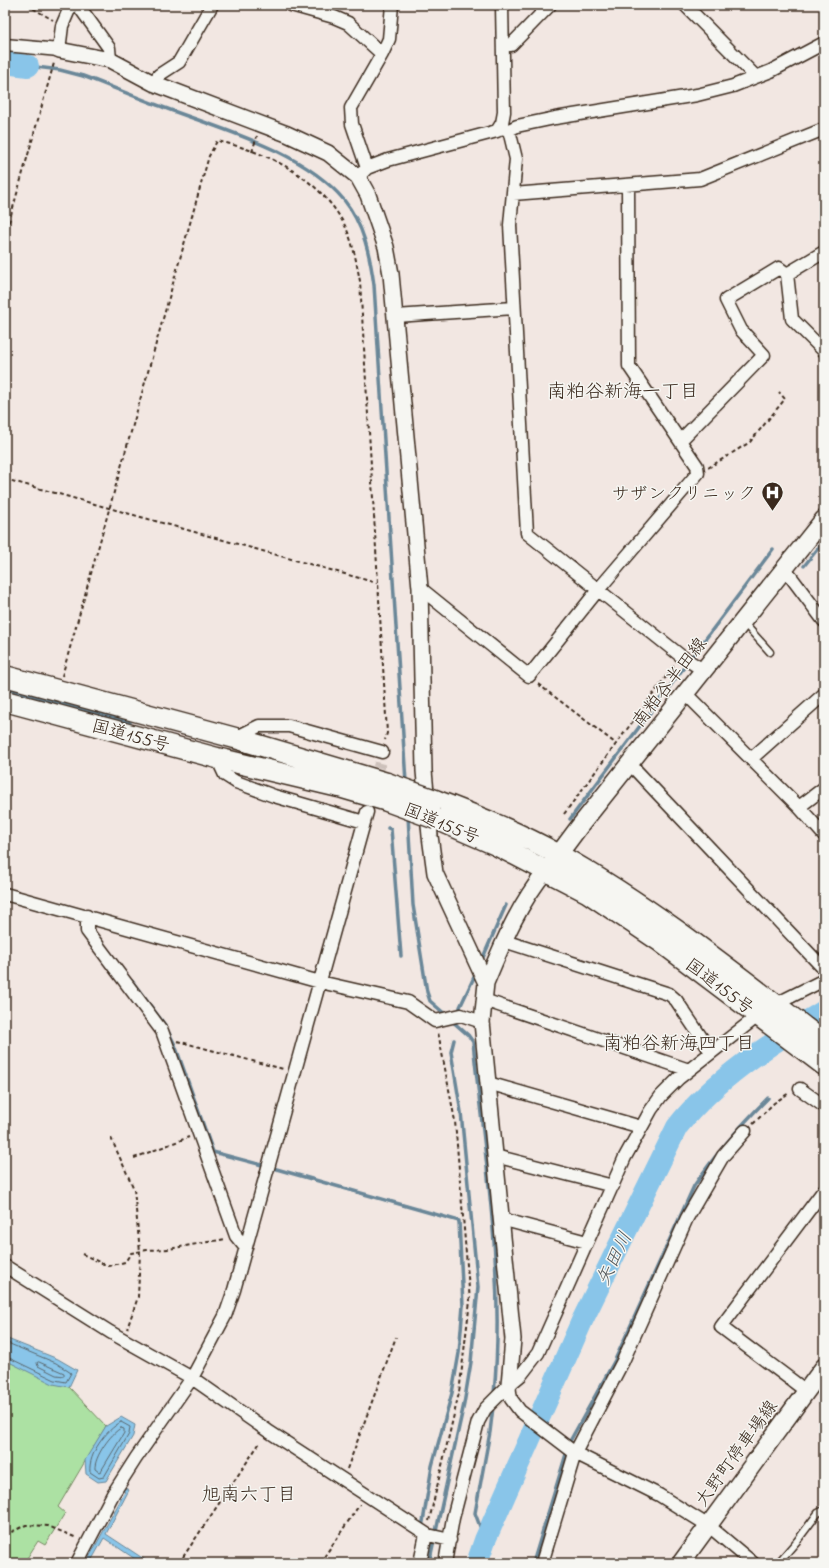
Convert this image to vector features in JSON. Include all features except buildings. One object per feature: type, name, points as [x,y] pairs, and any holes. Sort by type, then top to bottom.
[{"type":"highway","name":"国道155号","points":[[5,676],[235,738],[387,792],[436,819],[496,845],[587,892],[772,1014],[823,1041]]},
{"type":"highway","name":"国道155号","points":[[5,701],[217,758],[339,787],[387,792],[435,800],[502,827],[559,854],[642,905],[772,1014],[805,1051],[824,1065]]},
{"type":"main road","name":"南粕谷半田線","points":[[546,871],[686,694],[703,670],[824,519]]},
{"type":"main road","name":"大野町停車場線","points":[[682,1563],[824,1367]]},
{"type":"street","points":[[59,50],[62,26],[71,5]]},
{"type":"street","points":[[78,5],[109,48],[110,60]]},
{"type":"street","points":[[153,83],[159,75],[179,62],[212,5]]},
{"type":"street","points":[[291,5],[334,16],[348,23],[382,54]]},
{"type":"street","points":[[392,5],[390,39],[351,108],[352,124],[362,173],[386,247],[392,274],[420,588],[424,771],[436,873],[486,983]]},
{"type":"street","points":[[502,5],[505,129],[516,159],[510,224],[527,533],[681,656],[703,670]]},
{"type":"street","points":[[504,45],[511,44],[550,5]]},
{"type":"street","points":[[691,7],[756,77]]},
{"type":"street","points":[[362,173],[388,160],[517,126],[555,118],[697,95],[733,86],[756,77],[824,43]]},
{"type":"street","points":[[5,45],[59,50],[110,60],[153,83],[287,134],[328,153],[362,173]]},
{"type":"street","points":[[513,194],[628,186],[700,178],[824,129]]},
{"type":"street","points":[[420,588],[529,676],[598,590],[698,472],[697,466],[629,366],[628,186]]},
{"type":"street","points":[[787,274],[824,252]]},
{"type":"street","points":[[680,441],[764,355],[741,330],[726,300],[779,268],[787,274],[792,319],[824,351]]},
{"type":"street","points":[[396,316],[514,308]]},
{"type":"street","points":[[783,571],[791,577],[824,621]]},
{"type":"street","points":[[686,694],[799,807],[824,835]]},
{"type":"street","points":[[751,759],[824,694]]},
{"type":"street","points":[[235,738],[260,726],[289,726],[382,752]]},
{"type":"street","points":[[77,1563],[113,1494],[192,1378],[225,1316],[234,1290],[366,817],[243,785],[225,775],[217,758]]},
{"type":"street","points":[[630,764],[824,969]]},
{"type":"street","points":[[799,807],[824,788]]},
{"type":"street","points":[[546,871],[531,890],[516,915],[486,983],[482,1022],[513,1339],[509,1385],[510,1399],[520,1411],[574,1451],[659,1496],[708,1526],[754,1563]]},
{"type":"street","points":[[5,894],[320,982],[408,1002],[435,1021],[461,1015],[482,1022]]},
{"type":"street","points":[[87,916],[87,931],[162,1031],[236,1236],[245,1247]]},
{"type":"street","points":[[504,942],[670,994],[676,1000],[711,1052]]},
{"type":"street","points":[[445,1563],[446,1539],[478,1422],[485,1409],[521,1375],[538,1353],[587,1242],[641,1127],[661,1096],[670,1085],[711,1052],[824,980]]},
{"type":"street","points":[[484,1000],[689,1070]]},
{"type":"street","points":[[488,1083],[641,1127]]},
{"type":"street","points":[[800,1089],[824,1106]]},
{"type":"street","points":[[542,1563],[574,1451],[623,1361],[687,1218],[723,1156],[745,1131]]},
{"type":"street","points":[[495,1156],[613,1186]]},
{"type":"street","points":[[806,1391],[721,1327],[824,1190]]},
{"type":"street","points":[[501,1219],[587,1242]]},
{"type":"street","points":[[5,1266],[124,1340],[192,1378],[268,1430],[427,1534],[446,1539]]},
{"type":"street","points":[[420,1563],[427,1534]]},
{"type":"lane","points":[[743,622],[770,652]]},
{"type":"lane","points":[[778,1563],[818,1513],[824,1510]]},
{"type":"path","points":[[27,5],[62,26]]},
{"type":"path","points":[[5,236],[54,65]]},
{"type":"path","points":[[57,690],[68,659],[209,156],[217,141],[233,144],[283,165],[303,177],[318,189],[333,206],[344,223],[350,239],[360,280],[387,734],[382,752]]},
{"type":"path","points":[[698,472],[709,468],[750,442],[785,399],[779,392]]},
{"type":"path","points":[[5,479],[377,583]]},
{"type":"path","points":[[564,814],[615,743],[681,656]]},
{"type":"path","points":[[529,676],[615,743]]},
{"type":"path","points":[[427,1534],[459,1393],[470,1301],[455,1121],[444,1054],[435,1021]]},
{"type":"path","points":[[166,1043],[178,1041],[295,1072]]},
{"type":"path","points":[[745,1131],[783,1095],[800,1089]]},
{"type":"path","points":[[134,1158],[199,1134]]},
{"type":"path","points":[[111,1138],[134,1189],[140,1252],[138,1296],[124,1340]]},
{"type":"path","points":[[82,1254],[108,1266],[125,1262],[131,1253],[147,1250],[169,1250],[236,1236]]},
{"type":"path","points":[[344,1480],[396,1337]]},
{"type":"path","points":[[179,1563],[268,1430]]},
{"type":"path","points":[[320,1563],[367,1495]]},
{"type":"path","points":[[5,1535],[26,1526],[48,1526],[88,1543]]},
{"type":"green space","points":[[5,1360],[69,1387],[106,1426],[58,1507],[65,1513],[45,1545],[38,1541],[24,1563],[5,1563]]},
{"type":"water","points":[[5,1338],[58,1359],[77,1370],[69,1387],[53,1384],[5,1360]]},
{"type":"water","points":[[121,1417],[135,1425],[133,1436],[106,1481],[98,1482],[86,1474],[85,1460],[106,1426]]},
{"type":"water","points":[[123,1487],[129,1490],[106,1534],[150,1563],[141,1563],[104,1538],[90,1563],[86,1563],[125,1492],[122,1490]]},
{"type":"waterway","points":[[5,63],[28,66]]},
{"type":"waterway","points":[[28,66],[60,70],[83,76],[236,134],[285,155],[307,168],[327,183],[344,200],[357,220],[368,252],[374,285],[406,782]]},
{"type":"waterway","points":[[804,566],[824,541]]},
{"type":"waterway","points":[[570,819],[773,549]]},
{"type":"waterway","points":[[5,688],[130,723]]},
{"type":"waterway","points":[[408,816],[413,905],[427,992],[430,1001],[446,1015]]},
{"type":"waterway","points":[[388,828],[391,829],[401,956]]},
{"type":"waterway","points":[[481,962],[506,905]]},
{"type":"waterway","points":[[460,1007],[476,973]]},
{"type":"waterway","points":[[132,981],[165,1025],[175,1045],[213,1152],[262,1165]]},
{"type":"waterway","name":"矢田川","points":[[477,1563],[485,1540],[582,1321],[677,1127],[692,1109],[727,1077],[764,1049],[824,1011]]},
{"type":"waterway","points":[[452,1021],[468,1035],[473,1042],[488,1174],[497,1306],[497,1350],[494,1394]]},
{"type":"waterway","points":[[429,1563],[464,1404],[471,1362],[478,1287],[461,1112],[451,1052],[454,1040]]},
{"type":"waterway","points":[[533,1563],[570,1441],[615,1360],[694,1186],[729,1140],[768,1098]]},
{"type":"waterway","points":[[273,1168],[459,1221],[463,1306],[459,1353],[452,1393],[432,1466],[422,1528]]},
{"type":"waterway","points":[[485,1540],[475,1513],[490,1432],[493,1407]]},
{"type":"tunnel","points":[[374,785],[380,763]]},
{"type":"place","name":"サザンクリニック","points":[[772,512]]},
{"type":"district","name":"南粕谷新海一丁目","points":[[623,390]]},
{"type":"district","name":"南粕谷新海四丁目","points":[[679,1042]]},
{"type":"district","name":"旭南六丁目","points":[[249,1493]]}]
